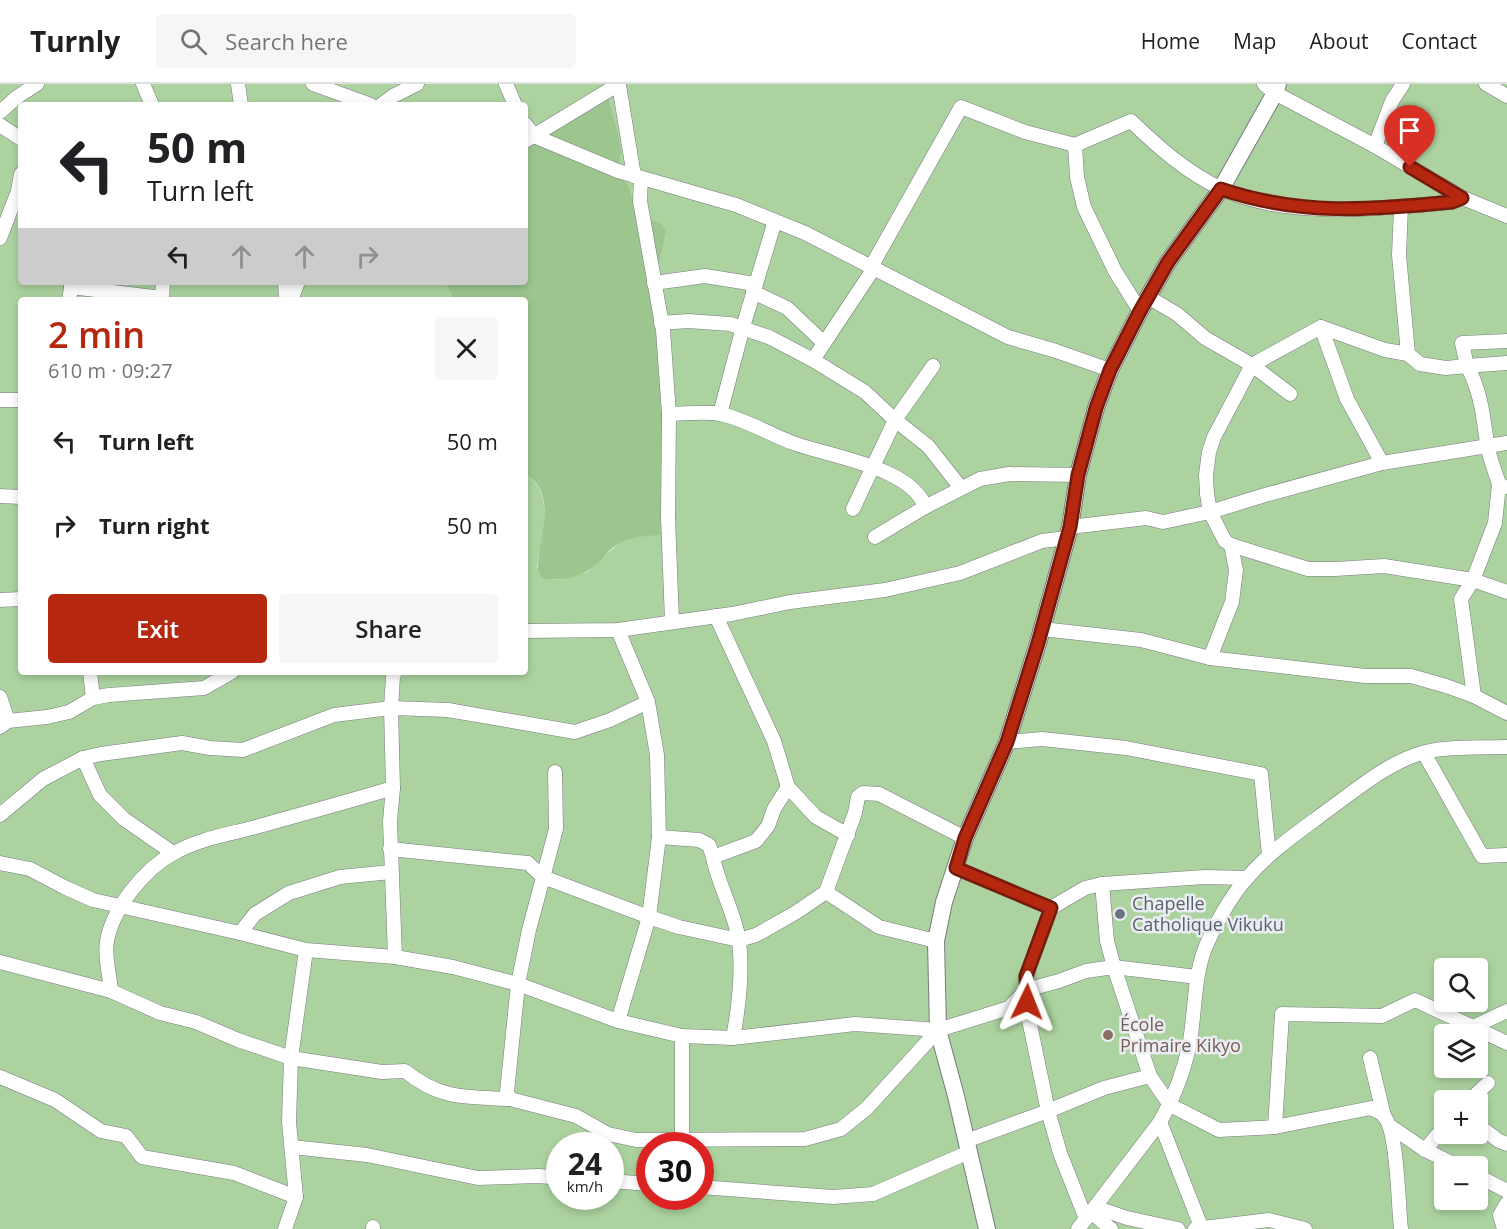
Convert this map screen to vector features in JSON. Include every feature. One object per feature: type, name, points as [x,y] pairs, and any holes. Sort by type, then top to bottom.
[{"type":"street","points":[[0,112],[14,91],[37,84]]},
{"type":"street","points":[[143,84],[151,102]]},
{"type":"street","points":[[238,84],[241,102]]},
{"type":"street","points":[[313,84],[363,102]]},
{"type":"street","points":[[385,102],[417,84]]},
{"type":"street","points":[[506,84],[514,102]]},
{"type":"street","points":[[530,139],[619,84],[638,177],[661,323],[669,414],[668,518],[672,621]]},
{"type":"street","points":[[1375,146],[1392,101],[1403,84]]},
{"type":"street","points":[[1487,84],[1507,96]]},
{"type":"street","points":[[987,1229],[938,1030],[936,941],[944,902],[965,838],[1007,742],[1042,629],[1068,532],[1078,475],[1096,408],[1110,370],[1168,262],[1221,189],[1272,87],[1462,198],[1507,216]]},
{"type":"street","points":[[813,360],[872,268],[961,107],[1025,132],[1075,145],[1131,121],[1166,154],[1221,189],[1254,200],[1305,208],[1366,210],[1452,202],[1462,198]]},
{"type":"street","points":[[0,124],[18,137]]},
{"type":"street","points":[[530,139],[618,171],[736,205],[829,244],[1008,337],[1110,370]]},
{"type":"street","points":[[1075,145],[1077,177],[1084,207],[1115,271],[1144,304],[1177,314],[1205,338],[1252,365],[1290,394]]},
{"type":"street","points":[[0,238],[18,191]]},
{"type":"street","points":[[1401,207],[1399,255],[1407,354]]},
{"type":"street","points":[[720,414],[742,327],[775,221]]},
{"type":"street","points":[[654,283],[705,276],[754,288],[787,308],[824,343]]},
{"type":"street","points":[[71,290],[142,297]]},
{"type":"street","points":[[661,323],[707,321],[742,327],[769,337],[813,360],[865,392],[928,446],[961,488]]},
{"type":"street","points":[[1321,327],[1347,399],[1382,463]]},
{"type":"street","points":[[1507,363],[1446,368],[1420,364],[1407,354],[1385,350],[1321,327],[1252,365],[1214,437],[1209,452],[1206,486],[1210,512],[1225,541],[1231,545],[1308,569],[1384,566],[1473,580],[1507,592]]},
{"type":"street","points":[[1474,696],[1461,599],[1473,580],[1495,523],[1503,486],[1487,446],[1483,411],[1474,378],[1467,366],[1462,343],[1507,341]]},
{"type":"street","points":[[853,509],[895,420],[933,366]]},
{"type":"street","points":[[0,400],[18,400]]},
{"type":"street","points":[[669,414],[720,414],[793,443],[875,466],[922,496],[925,507]]},
{"type":"street","points":[[528,631],[618,630],[885,590],[960,573],[1068,532],[1146,518],[1163,522],[1210,512],[1382,463],[1507,443]]},
{"type":"street","points":[[875,537],[925,507],[980,479],[1010,474],[1078,475]]},
{"type":"street","points":[[0,496],[18,497]]},
{"type":"street","points":[[1210,658],[1232,602],[1236,570],[1231,545]]},
{"type":"street","points":[[0,600],[18,599]]},
{"type":"street","points":[[716,616],[774,741],[788,787],[816,816],[848,835]]},
{"type":"street","points":[[1042,629],[1142,640],[1210,658],[1365,676],[1411,676],[1474,696],[1507,713]]},
{"type":"street","points":[[618,630],[648,702],[657,755],[659,837],[649,917],[618,1021]]},
{"type":"street","points":[[90,675],[93,699]]},
{"type":"street","points":[[0,697],[4,724],[69,712],[93,699],[109,695],[204,688],[227,675]]},
{"type":"street","points":[[394,675],[391,708],[393,788],[390,849],[395,957]]},
{"type":"street","points":[[0,815],[43,779],[83,758],[182,743],[243,750],[334,715],[391,708],[448,710],[575,732],[610,720],[648,702]]},
{"type":"street","points":[[1007,742],[1042,739],[1115,747],[1261,774],[1269,855]]},
{"type":"street","points":[[1088,1217],[1125,1165],[1160,1122],[1170,1105],[1183,1070],[1197,977],[1204,951],[1228,904],[1246,878],[1269,855],[1354,791],[1396,764],[1424,753],[1450,749],[1507,747]]},
{"type":"street","points":[[1424,753],[1482,856],[1507,855]]},
{"type":"street","points":[[83,758],[100,795],[124,819],[172,853]]},
{"type":"street","points":[[510,1099],[507,1092],[518,984],[529,930],[556,829],[555,771]]},
{"type":"street","points":[[713,857],[756,841],[768,826],[774,809],[788,787]]},
{"type":"street","points":[[111,991],[106,943],[114,918],[120,906],[145,875],[172,853],[208,838],[393,788]]},
{"type":"street","points":[[390,849],[528,863],[543,878],[649,917],[679,927],[739,940],[756,935],[826,892],[848,835],[858,797],[863,793],[879,794],[965,838]]},
{"type":"street","points":[[659,837],[699,840],[709,845],[739,940],[741,969],[733,1038]]},
{"type":"street","points":[[0,863],[30,869],[93,900],[306,950],[395,957],[453,967],[518,984],[618,1021],[682,1036],[733,1038],[855,1024],[938,1030],[1009,1008],[1026,990],[1059,981],[1086,970],[1114,967],[1197,977]]},
{"type":"street","points":[[956,868],[1051,908]]},
{"type":"street","points":[[240,933],[255,914],[289,894],[340,877],[391,872]]},
{"type":"street","points":[[1111,1229],[1088,1217],[1060,1153],[1048,1111],[1028,1015],[1026,976],[1051,908],[1084,888],[1102,884],[1205,877],[1246,878]]},
{"type":"street","points":[[1102,884],[1107,941],[1114,967],[1150,1076],[1170,1105],[1219,1130],[1275,1127],[1371,1108],[1425,1150],[1437,1156]]},
{"type":"street","points":[[826,892],[879,927],[936,941]]},
{"type":"street","points":[[285,1229],[296,1197],[289,1122],[291,1058],[306,950]]},
{"type":"street","points":[[0,962],[111,991],[160,1013],[196,1022],[238,1040],[291,1058],[382,1072],[405,1071],[421,1084],[456,1097],[510,1099],[576,1116],[608,1134],[636,1140]]},
{"type":"street","points":[[1275,1127],[1282,1014],[1382,1016],[1415,1000],[1467,1024]]},
{"type":"street","points":[[1479,1024],[1507,1011]]},
{"type":"street","points":[[714,1140],[805,1139],[841,1129],[867,1108],[938,1030]]},
{"type":"street","points":[[1488,1034],[1507,1043]]},
{"type":"street","points":[[682,1036],[682,1132]]},
{"type":"street","points":[[1370,1058],[1395,1156],[1401,1229]]},
{"type":"street","points":[[714,1188],[833,1197],[873,1194],[967,1146],[1048,1111],[1104,1088],[1150,1076]]},
{"type":"street","points":[[0,1077],[55,1100],[101,1131],[126,1136],[142,1157],[234,1173],[296,1197]]},
{"type":"street","points":[[1481,1090],[1488,1083]]},
{"type":"street","points":[[1160,1122],[1199,1228],[1269,1220],[1305,1229]]},
{"type":"street","points":[[1488,1133],[1507,1144]]},
{"type":"street","points":[[1425,1150],[1434,1139]]},
{"type":"street","points":[[292,1147],[368,1155],[478,1178],[546,1177]]},
{"type":"street","points":[[1488,1181],[1507,1191]]},
{"type":"street","points":[[1504,1229],[1500,1215],[1507,1203]]},
{"type":"street","points":[[1088,1217],[1126,1218],[1178,1229]]},
{"type":"green space","points":[[0,84],[1507,84],[1507,1229],[0,1229]]},
{"type":"green space","points":[[608,96],[621,147],[614,175],[627,183],[637,213],[659,222],[666,231],[658,267],[648,278],[664,394],[665,530],[661,535],[635,538],[617,544],[589,570],[575,577],[559,580],[542,578],[538,571],[544,506],[542,493],[536,483],[528,476],[528,297],[452,297],[446,285],[528,285],[528,146]]},
{"type":"place","name":"Chapelle Catholique Vikuku","points":[[1120,914]]},
{"type":"place","name":"École Primaire Kikyo","points":[[1108,1035]]},
{"type":"route","points":[[1027,1002],[1026,976],[1051,908],[956,868],[965,838],[1007,742],[1038,643],[1070,527],[1078,475],[1096,408],[1110,370],[1168,262],[1221,189],[1254,200],[1305,208],[1366,210],[1452,202],[1462,198],[1410,167]]}]
